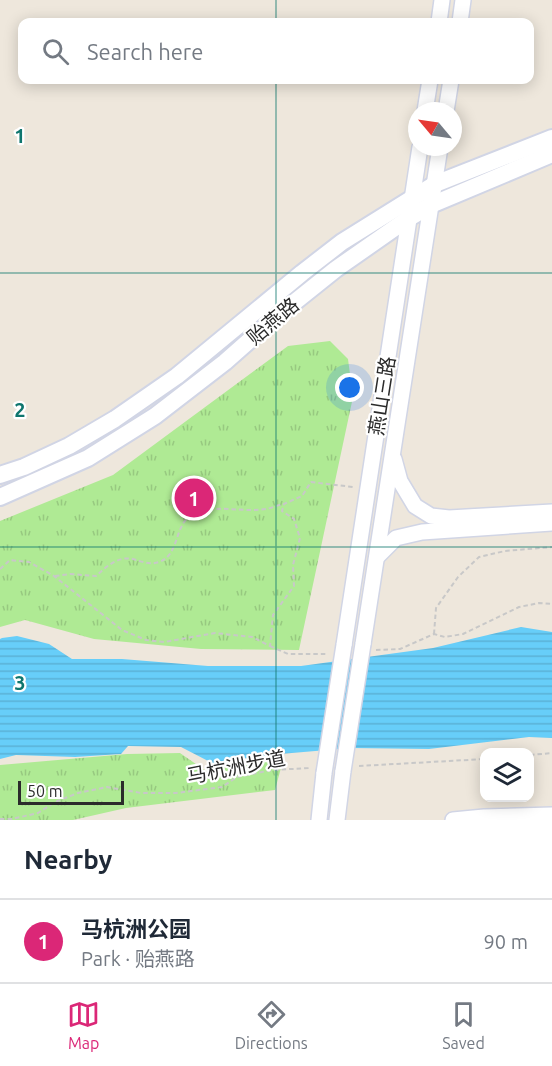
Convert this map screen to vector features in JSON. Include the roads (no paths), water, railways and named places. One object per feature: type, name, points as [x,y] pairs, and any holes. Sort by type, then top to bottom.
[{"type":"main road","name":"贻燕路","points":[[0,476],[69,446],[115,419],[177,376],[334,248],[412,198],[435,184],[552,138]]},
{"type":"main road","name":"贻燕路","points":[[0,497],[88,458],[155,416],[225,362],[336,269],[409,218],[431,206],[552,154]]},
{"type":"street","points":[[440,18],[442,0]]},
{"type":"street","points":[[461,18],[463,0]]},
{"type":"street","points":[[426,102],[429,84]]},
{"type":"street","points":[[447,102],[450,84]]},
{"type":"street","name":"燕山三路","points":[[319,820],[322,770],[339,650],[368,489],[419,156]]},
{"type":"street","name":"燕山三路","points":[[337,820],[350,769],[377,557],[439,156]]},
{"type":"street","points":[[393,453],[400,481],[415,506],[431,516],[449,518],[552,512]]},
{"type":"street","points":[[377,557],[396,538],[422,532],[552,523]]},
{"type":"street","points":[[453,820],[552,815]]},
{"type":"water","points":[[521,627],[552,632],[552,738],[529,737],[429,749],[351,748],[268,755],[212,763],[181,747],[128,746],[121,754],[75,757],[16,755],[0,759],[0,639],[2,638],[17,636],[49,644],[72,659],[122,659],[208,666],[301,666],[433,648]]},
{"type":"place","name":"马杭洲公园","points":[[194,498]]}]
